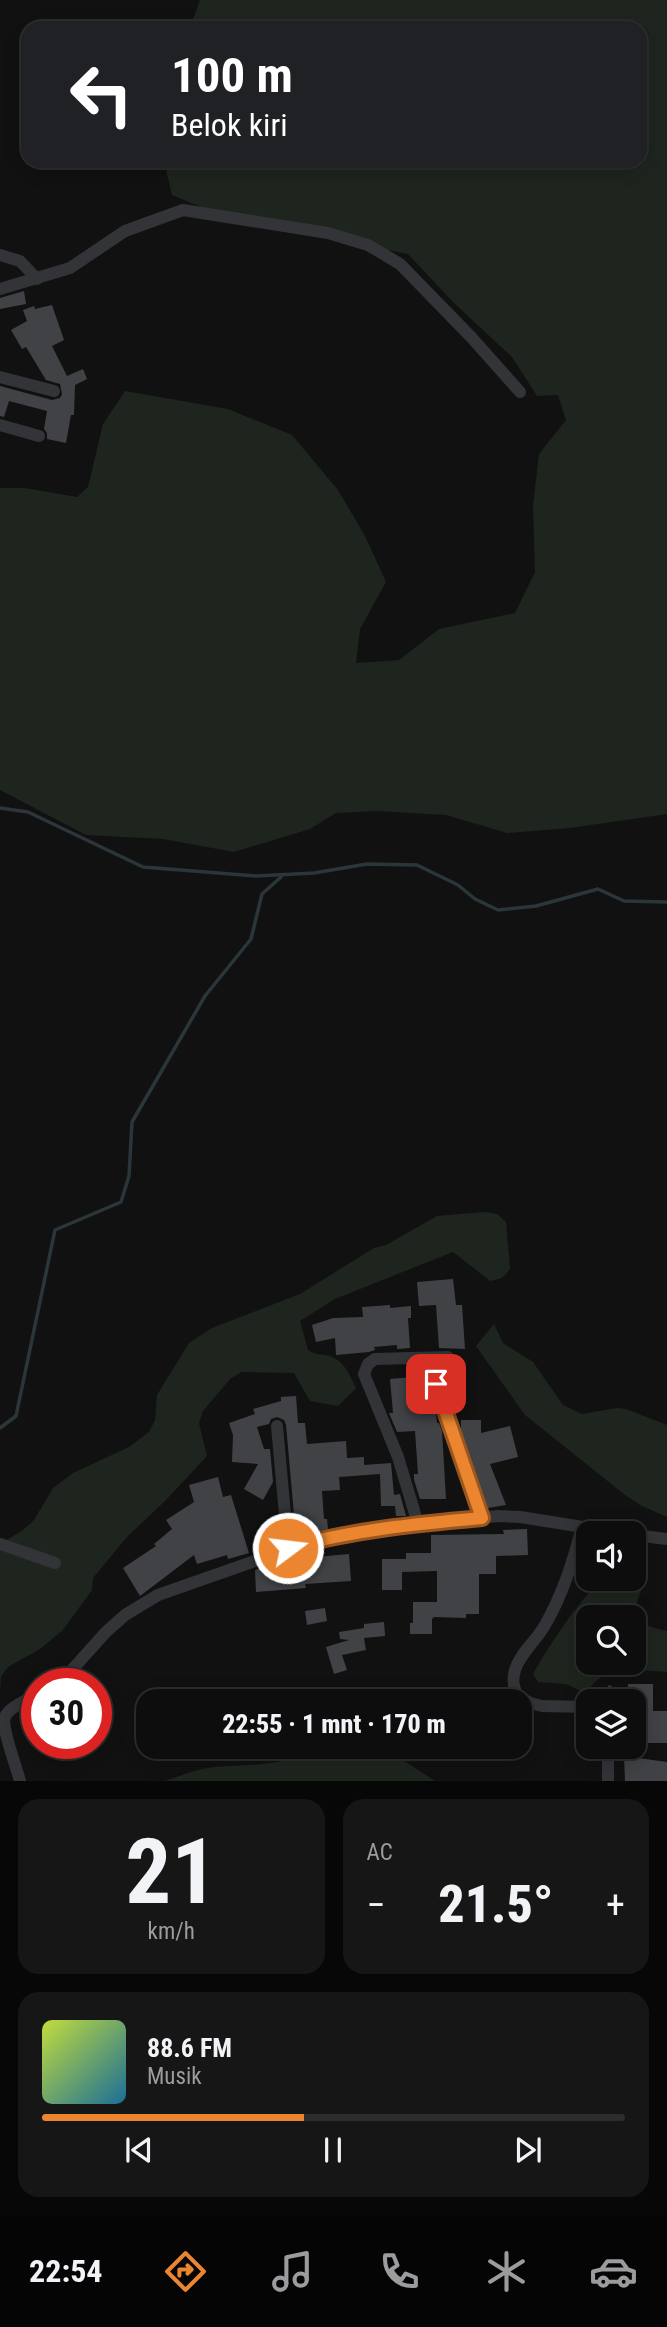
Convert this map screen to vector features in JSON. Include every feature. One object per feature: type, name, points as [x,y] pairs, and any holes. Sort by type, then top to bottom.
[{"type":"street","points":[[0,289],[70,268],[125,231],[183,210],[328,233],[368,245],[400,264],[520,392]]},
{"type":"street","points":[[0,255],[20,261],[37,279]]},
{"type":"street","points":[[0,377],[54,391]]},
{"type":"street","points":[[0,425],[39,436]]},
{"type":"street","points":[[418,1524],[398,1457],[364,1374],[368,1364],[375,1359],[448,1357]]},
{"type":"street","points":[[427,1358],[482,1518]]},
{"type":"street","points":[[277,1426],[288,1548]]},
{"type":"street","points":[[73,1668],[106,1632],[144,1602],[288,1548],[340,1534],[482,1518],[520,1517],[576,1527]]},
{"type":"street","points":[[646,1536],[667,1539]]},
{"type":"street","points":[[0,1544],[55,1563]]},
{"type":"street","points":[[576,1551],[547,1623],[517,1665],[513,1680],[518,1696],[530,1703],[576,1706]]},
{"type":"street","points":[[20,1781],[4,1722],[10,1710],[21,1703]]},
{"type":"street","points":[[608,1759],[608,1781]]},
{"type":"shaded area","points":[[200,0],[667,0],[667,814],[570,828],[507,833],[446,815],[377,811],[336,813],[310,829],[234,852],[163,839],[86,835],[0,790],[0,488],[25,488],[77,497],[88,487],[103,424],[125,391],[228,409],[292,435],[338,490],[365,536],[386,582],[360,629],[356,663],[399,660],[439,629],[515,613],[535,572],[533,506],[539,454],[566,420],[558,395],[537,396],[512,357],[453,302],[408,254],[260,225],[213,212],[172,195],[166,168],[647,168],[647,21],[192,21]]},
{"type":"shaded area","points":[[485,1212],[497,1214],[506,1222],[510,1269],[502,1278],[490,1281],[453,1252],[335,1299],[300,1321],[308,1350],[341,1363],[356,1388],[338,1406],[310,1401],[294,1373],[242,1372],[231,1378],[203,1411],[199,1423],[207,1456],[127,1537],[93,1578],[92,1590],[62,1631],[40,1649],[8,1667],[1,1677],[0,1692],[0,1544],[34,1520],[53,1488],[73,1473],[129,1447],[149,1432],[155,1420],[157,1395],[189,1343],[212,1328],[300,1294],[374,1248],[386,1245],[437,1216]]},
{"type":"shaded area","points":[[494,1324],[503,1343],[533,1362],[563,1405],[582,1414],[626,1409],[667,1425],[667,1517],[625,1495],[525,1415],[476,1346]]},
{"type":"shaded area","points":[[591,1591],[641,1591],[636,1605],[579,1605]]},
{"type":"shaded area","points":[[576,1609],[576,1675],[606,1675],[588,1689],[538,1682],[533,1674]]},
{"type":"shaded area","points":[[646,1624],[667,1631],[667,1672],[646,1671]]},
{"type":"shaded area","points":[[289,1759],[398,1759],[435,1781],[165,1781],[202,1769]]},
{"type":"building","points":[[24,291],[26,304],[0,309],[0,298]]},
{"type":"building","points":[[52,305],[64,340],[52,346],[67,376],[83,369],[87,379],[75,385],[74,415],[71,415],[66,443],[47,439],[44,429],[47,411],[9,401],[4,417],[0,416],[0,386],[52,400],[60,398],[62,394],[60,384],[46,380],[26,347],[22,349],[11,330],[27,321],[23,310]]},
{"type":"building","points":[[453,1279],[456,1305],[462,1305],[465,1349],[439,1348],[436,1305],[419,1306],[417,1282]]},
{"type":"building","points":[[390,1305],[390,1308],[411,1306],[411,1318],[408,1318],[410,1348],[397,1349],[397,1345],[374,1347],[375,1350],[369,1352],[336,1355],[335,1338],[316,1342],[312,1325],[333,1318],[363,1317],[362,1307]]},
{"type":"building","points":[[424,1376],[432,1408],[442,1431],[446,1499],[420,1499],[414,1480],[414,1474],[418,1474],[415,1431],[397,1432],[389,1413],[393,1413],[390,1379]]},
{"type":"building","points":[[296,1396],[298,1423],[305,1423],[307,1444],[346,1441],[347,1458],[364,1457],[364,1465],[391,1463],[394,1495],[400,1494],[406,1516],[396,1516],[395,1506],[381,1506],[380,1474],[339,1477],[340,1490],[322,1491],[324,1519],[327,1519],[328,1529],[296,1537],[286,1425],[284,1420],[277,1417],[271,1419],[269,1424],[257,1427],[264,1449],[270,1449],[273,1482],[263,1500],[244,1489],[258,1464],[232,1462],[233,1435],[229,1423],[255,1414],[253,1409],[281,1401],[281,1397]]},
{"type":"building","points":[[461,1420],[481,1420],[481,1433],[510,1426],[518,1457],[490,1464],[506,1505],[488,1508],[461,1434]]},
{"type":"building","points":[[218,1477],[223,1497],[231,1495],[249,1553],[228,1559],[227,1555],[197,1564],[194,1555],[140,1596],[123,1568],[156,1546],[154,1544],[172,1529],[166,1520],[194,1502],[189,1485]]},
{"type":"building","points":[[527,1529],[528,1555],[496,1556],[496,1574],[479,1574],[479,1614],[466,1614],[466,1618],[434,1617],[432,1634],[410,1634],[410,1623],[413,1623],[413,1602],[437,1602],[437,1571],[402,1572],[402,1590],[382,1590],[382,1559],[406,1559],[406,1553],[431,1553],[431,1535],[504,1534],[503,1530]]},
{"type":"building","points":[[316,1549],[316,1557],[349,1554],[351,1581],[305,1584],[306,1588],[256,1592],[255,1570],[274,1563],[306,1561],[305,1553]]},
{"type":"building","points":[[325,1608],[327,1621],[307,1625],[305,1611]]},
{"type":"building","points":[[384,1622],[385,1636],[364,1638],[366,1650],[342,1655],[347,1670],[334,1674],[326,1647],[349,1640],[340,1639],[339,1632],[364,1628],[364,1624]]},
{"type":"building","points":[[628,1684],[653,1684],[653,1711],[667,1711],[667,1743],[646,1743],[646,1689],[628,1689]]},
{"type":"building","points":[[624,1759],[667,1762],[667,1781],[625,1781]]},
{"type":"waterway","points":[[0,808],[28,812],[143,867],[256,876],[314,873],[367,864],[417,865],[458,885],[475,899],[498,910],[536,906],[598,889],[624,901],[667,902]]},
{"type":"waterway","points":[[0,1428],[16,1416],[55,1230],[121,1202],[129,1176],[132,1122],[205,996],[251,939],[262,894],[281,877]]},
{"type":"route","points":[[288,1548],[340,1534],[482,1518],[436,1384]]}]
